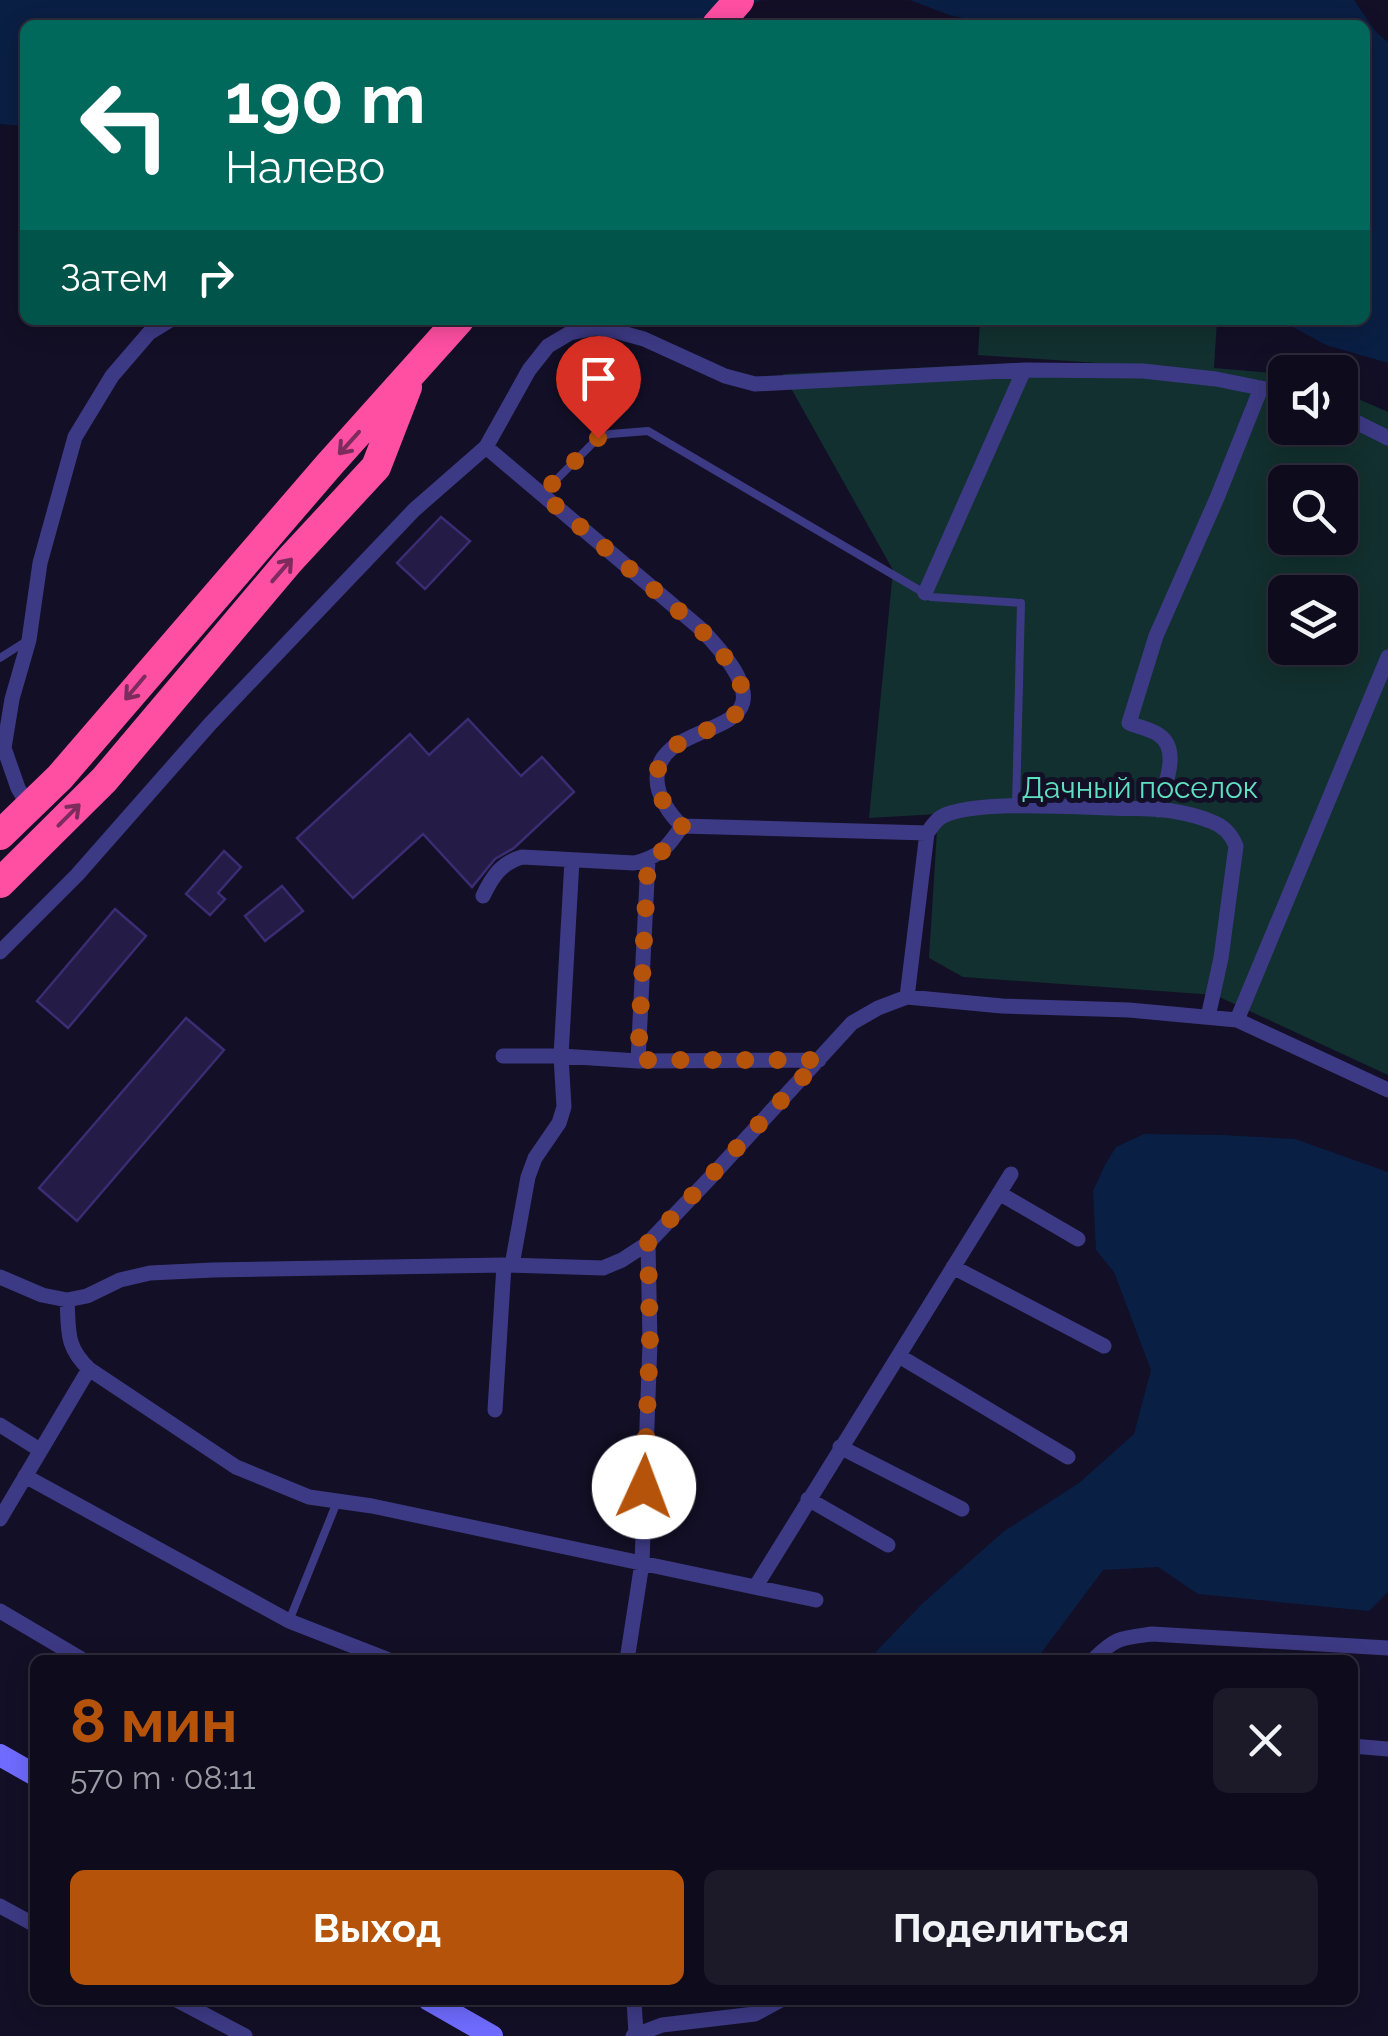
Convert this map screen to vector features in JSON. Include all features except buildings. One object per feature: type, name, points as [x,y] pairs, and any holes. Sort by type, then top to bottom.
[{"type":"highway","points":[[721,20],[739,0]]},
{"type":"highway","points":[[0,835],[60,777],[453,325]]},
{"type":"highway","points":[[0,884],[104,780],[376,466],[414,371]]},
{"type":"main road","points":[[0,1754],[30,1771]]},
{"type":"main road","points":[[438,2005],[492,2036]]},
{"type":"street","points":[[29,808],[4,748],[12,699],[29,640],[40,562],[75,436],[112,376],[149,333],[162,325]]},
{"type":"street","points":[[0,952],[78,875],[210,724],[400,524],[486,447],[529,370],[548,346],[570,333],[596,328],[644,338],[725,376],[755,384],[1024,370],[1143,371],[1216,378],[1268,389]]},
{"type":"street","points":[[924,593],[1024,370]]},
{"type":"street","points":[[1158,810],[1170,762],[1168,746],[1162,736],[1129,723],[1156,636],[1261,388]]},
{"type":"street","points":[[1358,423],[1388,438]]},
{"type":"street","points":[[486,447],[700,629],[720,650],[742,684],[744,703],[735,716],[668,750],[660,762],[657,786],[673,818],[682,826],[928,833]]},
{"type":"street","points":[[1237,1020],[1388,657]]},
{"type":"street","points":[[907,997],[928,833],[942,817],[991,807],[1173,811],[1212,821],[1233,837],[1236,846],[1221,958],[1208,1018]]},
{"type":"street","points":[[483,896],[508,861],[522,857],[634,864],[667,848],[682,826]]},
{"type":"street","points":[[495,1410],[508,1265],[528,1177],[564,1107],[561,1056],[572,860]]},
{"type":"street","points":[[638,1060],[648,860]]},
{"type":"street","points":[[0,1277],[42,1295],[67,1300],[150,1273],[508,1265],[603,1268],[648,1243],[852,1023],[907,997],[1237,1020],[1388,1090]]},
{"type":"street","points":[[503,1056],[819,1060]]},
{"type":"street","points":[[756,1586],[1011,1174]]},
{"type":"street","points":[[999,1193],[1078,1239]]},
{"type":"street","points":[[628,1655],[642,1563],[650,1342],[648,1243]]},
{"type":"street","points":[[954,1267],[1104,1346]]},
{"type":"street","points":[[67,1300],[74,1355],[90,1369],[236,1467],[309,1498],[372,1506],[816,1600]]},
{"type":"street","points":[[898,1356],[1068,1457]]},
{"type":"street","points":[[0,1518],[90,1369]]},
{"type":"street","points":[[0,1425],[40,1450]]},
{"type":"street","points":[[840,1447],[962,1509]]},
{"type":"street","points":[[25,1476],[289,1622],[376,1655]]},
{"type":"street","points":[[808,1499],[888,1545]]},
{"type":"street","points":[[0,1611],[75,1655]]},
{"type":"street","points":[[1097,1655],[1123,1638],[1152,1634],[1388,1648]]},
{"type":"street","points":[[1358,1746],[1388,1748]]},
{"type":"street","points":[[0,1906],[30,1922]]},
{"type":"street","points":[[186,2005],[245,2036]]},
{"type":"street","points":[[634,2005],[635,2035],[662,2025],[756,2014],[772,2005]]},
{"type":"lane","points":[[542,494],[598,438],[648,431],[924,593],[1021,603],[1016,807]]},
{"type":"lane","points":[[0,658],[29,640]]},
{"type":"lane","points":[[289,1622],[336,1502]]},
{"type":"green space","name":"Дачный поселок","points":[[980,325],[1217,325],[1214,368],[1268,373],[1268,445],[1358,445],[1358,399],[1388,412],[1388,1075],[1215,995],[963,977],[929,958],[938,814],[869,818],[893,570],[783,374],[1021,363],[1113,364],[978,355]]},
{"type":"water","points":[[0,0],[762,0],[711,20],[20,20],[20,126],[0,124]]},
{"type":"water","points":[[910,0],[1354,0],[1368,20],[972,20]]},
{"type":"water","points":[[1370,23],[1388,42],[1388,363],[1326,345],[1289,325],[1370,325]]},
{"type":"water","points":[[1144,1134],[1295,1139],[1388,1172],[1388,1592],[1369,1611],[1198,1594],[1158,1567],[1103,1570],[1040,1655],[873,1655],[923,1603],[1003,1532],[1079,1483],[1134,1434],[1151,1370],[1114,1272],[1096,1250],[1093,1191],[1116,1147]]},
{"type":"route","points":[[598,438],[542,494],[700,629],[720,650],[745,695],[735,716],[668,750],[657,770],[657,786],[673,818],[682,826],[667,848],[648,860],[638,1060],[819,1060],[648,1243],[650,1342],[644,1487]]}]
